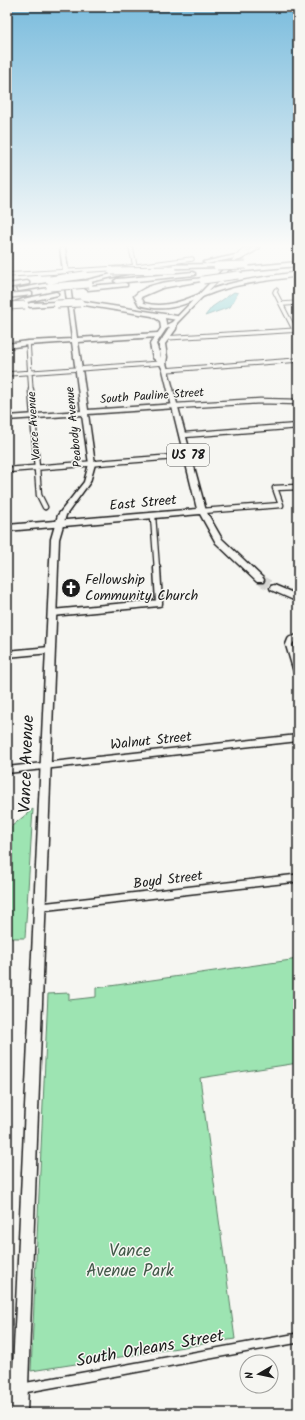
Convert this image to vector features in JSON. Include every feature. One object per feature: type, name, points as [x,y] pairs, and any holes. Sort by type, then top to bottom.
[{"type":"highway","points":[[153,314],[163,320],[164,328]]},
{"type":"highway","points":[[155,314],[175,320]]},
{"type":"main road","name":"US 78","points":[[164,367],[156,358],[153,344],[164,328],[181,314]]},
{"type":"main road","name":"US 78","points":[[175,320],[173,329],[162,344],[164,367],[184,434],[202,511],[219,541],[260,580]]},
{"type":"main road","name":"East Street","points":[[7,528],[202,511]]},
{"type":"main road","points":[[274,588],[298,599]]},
{"type":"street","name":"Peabody Avenue","points":[[59,523],[62,515],[87,482],[92,464],[71,314]]},
{"type":"street","points":[[288,314],[298,337]]},
{"type":"street","points":[[165,338],[296,330]]},
{"type":"street","points":[[7,346],[28,343],[158,335]]},
{"type":"street","name":"Vance Avenue","points":[[28,343],[40,499],[45,507]]},
{"type":"street","points":[[7,374],[79,369],[164,367],[298,360]]},
{"type":"street","name":"South Pauline Street","points":[[7,418],[265,400],[298,402]]},
{"type":"street","points":[[184,434],[298,426]]},
{"type":"street","points":[[7,470],[188,456]]},
{"type":"street","name":"East Street","points":[[202,511],[281,505],[275,488],[298,487]]},
{"type":"street","points":[[52,613],[159,602],[153,516]]},
{"type":"street","name":"Vance Avenue","points":[[19,1413],[14,1390],[41,907],[55,539],[59,523]]},
{"type":"street","points":[[298,638],[291,640],[289,645],[298,675]]},
{"type":"street","points":[[7,654],[50,650]]},
{"type":"street","name":"Walnut Street","points":[[7,770],[298,738]]},
{"type":"street","name":"Boyd Street","points":[[41,907],[298,878]]},
{"type":"street","name":"South Orleans Street","points":[[14,1390],[298,1338]]},
{"type":"green space","points":[[33,809],[25,938],[7,938],[7,830]]},
{"type":"green space","name":"Vance Avenue Park","points":[[298,959],[298,1063],[200,1078],[235,1339],[31,1371],[48,994],[69,993],[69,1000],[96,997],[96,988]]},
{"type":"tunnel","points":[[260,580],[274,588]]},
{"type":"place","name":"Fellowship Community Church","points":[[71,588]]}]
